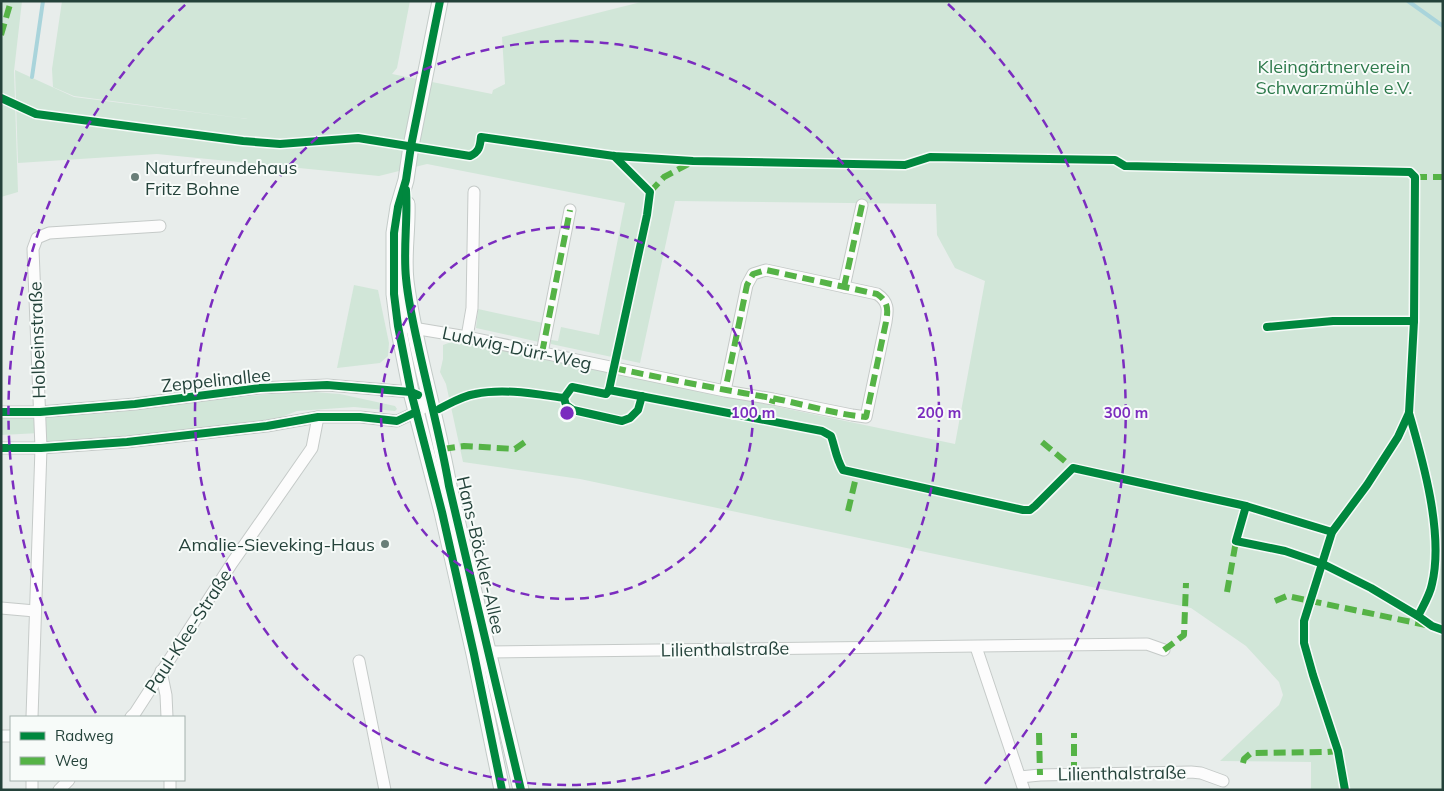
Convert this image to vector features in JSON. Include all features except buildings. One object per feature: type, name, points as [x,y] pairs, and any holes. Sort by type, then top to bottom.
[{"type":"street","points":[[406,180],[440,1]]},
{"type":"street","name":"Hans-Böckler-Allee","points":[[406,180],[398,207],[394,233],[393,282],[398,326],[411,392],[442,512],[521,790]]},
{"type":"street","name":"Hans-Böckler-Allee","points":[[406,180],[406,278],[414,327],[481,653],[502,790]]},
{"type":"street","points":[[467,337],[472,308],[474,192]]},
{"type":"street","points":[[844,287],[862,205]]},
{"type":"street","points":[[542,353],[570,210]]},
{"type":"street","name":"Holbeinstraße","points":[[32,716],[41,448],[33,249],[37,238],[49,232],[160,226]]},
{"type":"street","name":"Ludwig-Dürr-Weg","points":[[398,326],[414,327],[467,337],[725,391],[773,398],[866,417],[888,309],[885,300],[877,294],[766,270],[753,274],[747,286],[725,391]]},
{"type":"street","name":"Zeppelinallee","points":[[1,412],[40,412],[135,404],[260,388],[327,386],[411,392],[431,403]]},
{"type":"street","points":[[1,448],[41,448],[174,437],[267,426],[318,417],[360,417],[397,421],[431,403]]},
{"type":"street","name":"Paul-Klee-Straße","points":[[132,716],[232,562],[312,448],[318,417]]},
{"type":"street","points":[[1,608],[36,611]]},
{"type":"street","name":"Lilienthalstraße","points":[[481,653],[1147,644],[1164,650]]},
{"type":"street","points":[[976,647],[1024,790]]},
{"type":"street","points":[[359,661],[385,790]]},
{"type":"street","points":[[161,671],[166,695],[167,716]]},
{"type":"street","name":"Lilienthalstraße","points":[[1020,777],[1040,774],[1191,772],[1201,773],[1223,781]]},
{"type":"street","points":[[59,790],[68,781]]},
{"type":"green space","points":[[1,1],[22,1],[14,71],[18,192],[1,197]]},
{"type":"green space","name":"Kleingärtnerverein Schwarzmühle e.V.","points":[[62,1],[410,1],[397,68],[392,74],[492,94],[493,90],[505,84],[502,37],[645,1],[1443,1],[1443,790],[1311,790],[1311,762],[1220,761],[1279,705],[1283,695],[1279,682],[1246,646],[1191,608],[580,479],[463,462],[446,384],[440,372],[443,359],[443,345],[454,341],[465,341],[955,444],[985,281],[955,268],[937,235],[936,204],[675,201],[640,363],[551,344],[551,340],[558,341],[561,327],[599,335],[625,203],[427,164],[379,176],[157,154],[18,163],[15,70],[74,97],[248,119],[74,96],[53,87],[52,69]]},
{"type":"green space","points":[[354,285],[378,290],[389,343],[388,356],[380,363],[337,368]]},
{"type":"green space","points":[[478,309],[543,323],[539,342],[476,328]]},
{"type":"green space","points":[[302,391],[340,394],[395,406],[397,409],[395,411],[354,407],[297,411],[266,423],[40,447],[40,433],[1,435],[1,416],[31,418]]},
{"type":"waterway","points":[[32,77],[43,1]]},
{"type":"waterway","points":[[1408,1],[1443,26]]},
{"type":"marked path","points":[[1,35],[11,1]]},
{"type":"marked path","points":[[650,192],[664,177],[692,162]]},
{"type":"marked path","points":[[1415,177],[1443,177]]},
{"type":"marked path","points":[[844,287],[862,205]]},
{"type":"marked path","points":[[542,353],[570,210]]},
{"type":"marked path","points":[[614,368],[693,384],[712,387],[732,391],[772,398],[842,414],[866,417],[886,322],[886,303],[877,294],[766,270],[753,274],[747,285],[725,391]]},
{"type":"marked path","points":[[767,421],[773,399]]},
{"type":"marked path","points":[[443,449],[464,446],[515,449],[525,442]]},
{"type":"marked path","points":[[1042,442],[1073,468]]},
{"type":"marked path","points":[[848,511],[857,473]]},
{"type":"marked path","points":[[1227,592],[1236,541]]},
{"type":"marked path","points":[[1164,650],[1184,635],[1186,583]]},
{"type":"marked path","points":[[1275,601],[1287,596],[1426,625]]},
{"type":"marked path","points":[[1039,733],[1040,775]]},
{"type":"marked path","points":[[1074,733],[1074,774]]},
{"type":"marked path","points":[[1243,763],[1244,759],[1251,753],[1338,751]]},
{"type":"cycle path","points":[[440,1],[406,180],[398,207],[394,233],[394,294],[398,326],[411,392],[442,512],[502,790]]},
{"type":"cycle path","points":[[1,98],[36,114],[243,141],[280,144],[358,138],[470,156],[478,149],[481,137],[614,156],[693,161],[905,165],[930,157],[1115,160],[1125,166],[1410,172],[1415,177],[1414,321],[1409,413],[1398,437],[1367,485],[1332,532],[1304,621],[1304,643],[1338,751],[1345,790]]},
{"type":"cycle path","points":[[439,409],[466,396],[486,392],[520,392],[564,398],[572,387],[606,394],[609,390],[647,215],[650,192],[614,156]]},
{"type":"cycle path","points":[[406,190],[405,267],[411,312],[449,486],[521,790]]},
{"type":"cycle path","points":[[1267,327],[1333,321],[1414,321]]},
{"type":"cycle path","points":[[1,412],[40,412],[135,404],[260,388],[327,385],[411,392],[418,395]]},
{"type":"cycle path","points":[[609,390],[822,431],[831,436],[843,470],[1023,510],[1030,510],[1035,506],[1073,468],[1246,506],[1332,532]]},
{"type":"cycle path","points":[[564,398],[566,405],[573,410],[622,421],[630,418],[638,410],[642,396]]},
{"type":"cycle path","points":[[1,448],[41,448],[127,442],[267,426],[318,417],[360,417],[397,421],[416,412]]},
{"type":"cycle path","points":[[1409,413],[1426,475],[1434,521],[1435,543],[1435,564],[1431,588],[1418,616]]},
{"type":"cycle path","points":[[1246,506],[1236,541],[1285,551],[1323,564],[1371,588],[1432,626],[1443,630]]},
{"type":"place","name":"Naturfreundehaus Fritz Bohne","points":[[135,177]]},
{"type":"place","name":"Amalie-Sieveking-Haus","points":[[385,544]]}]
